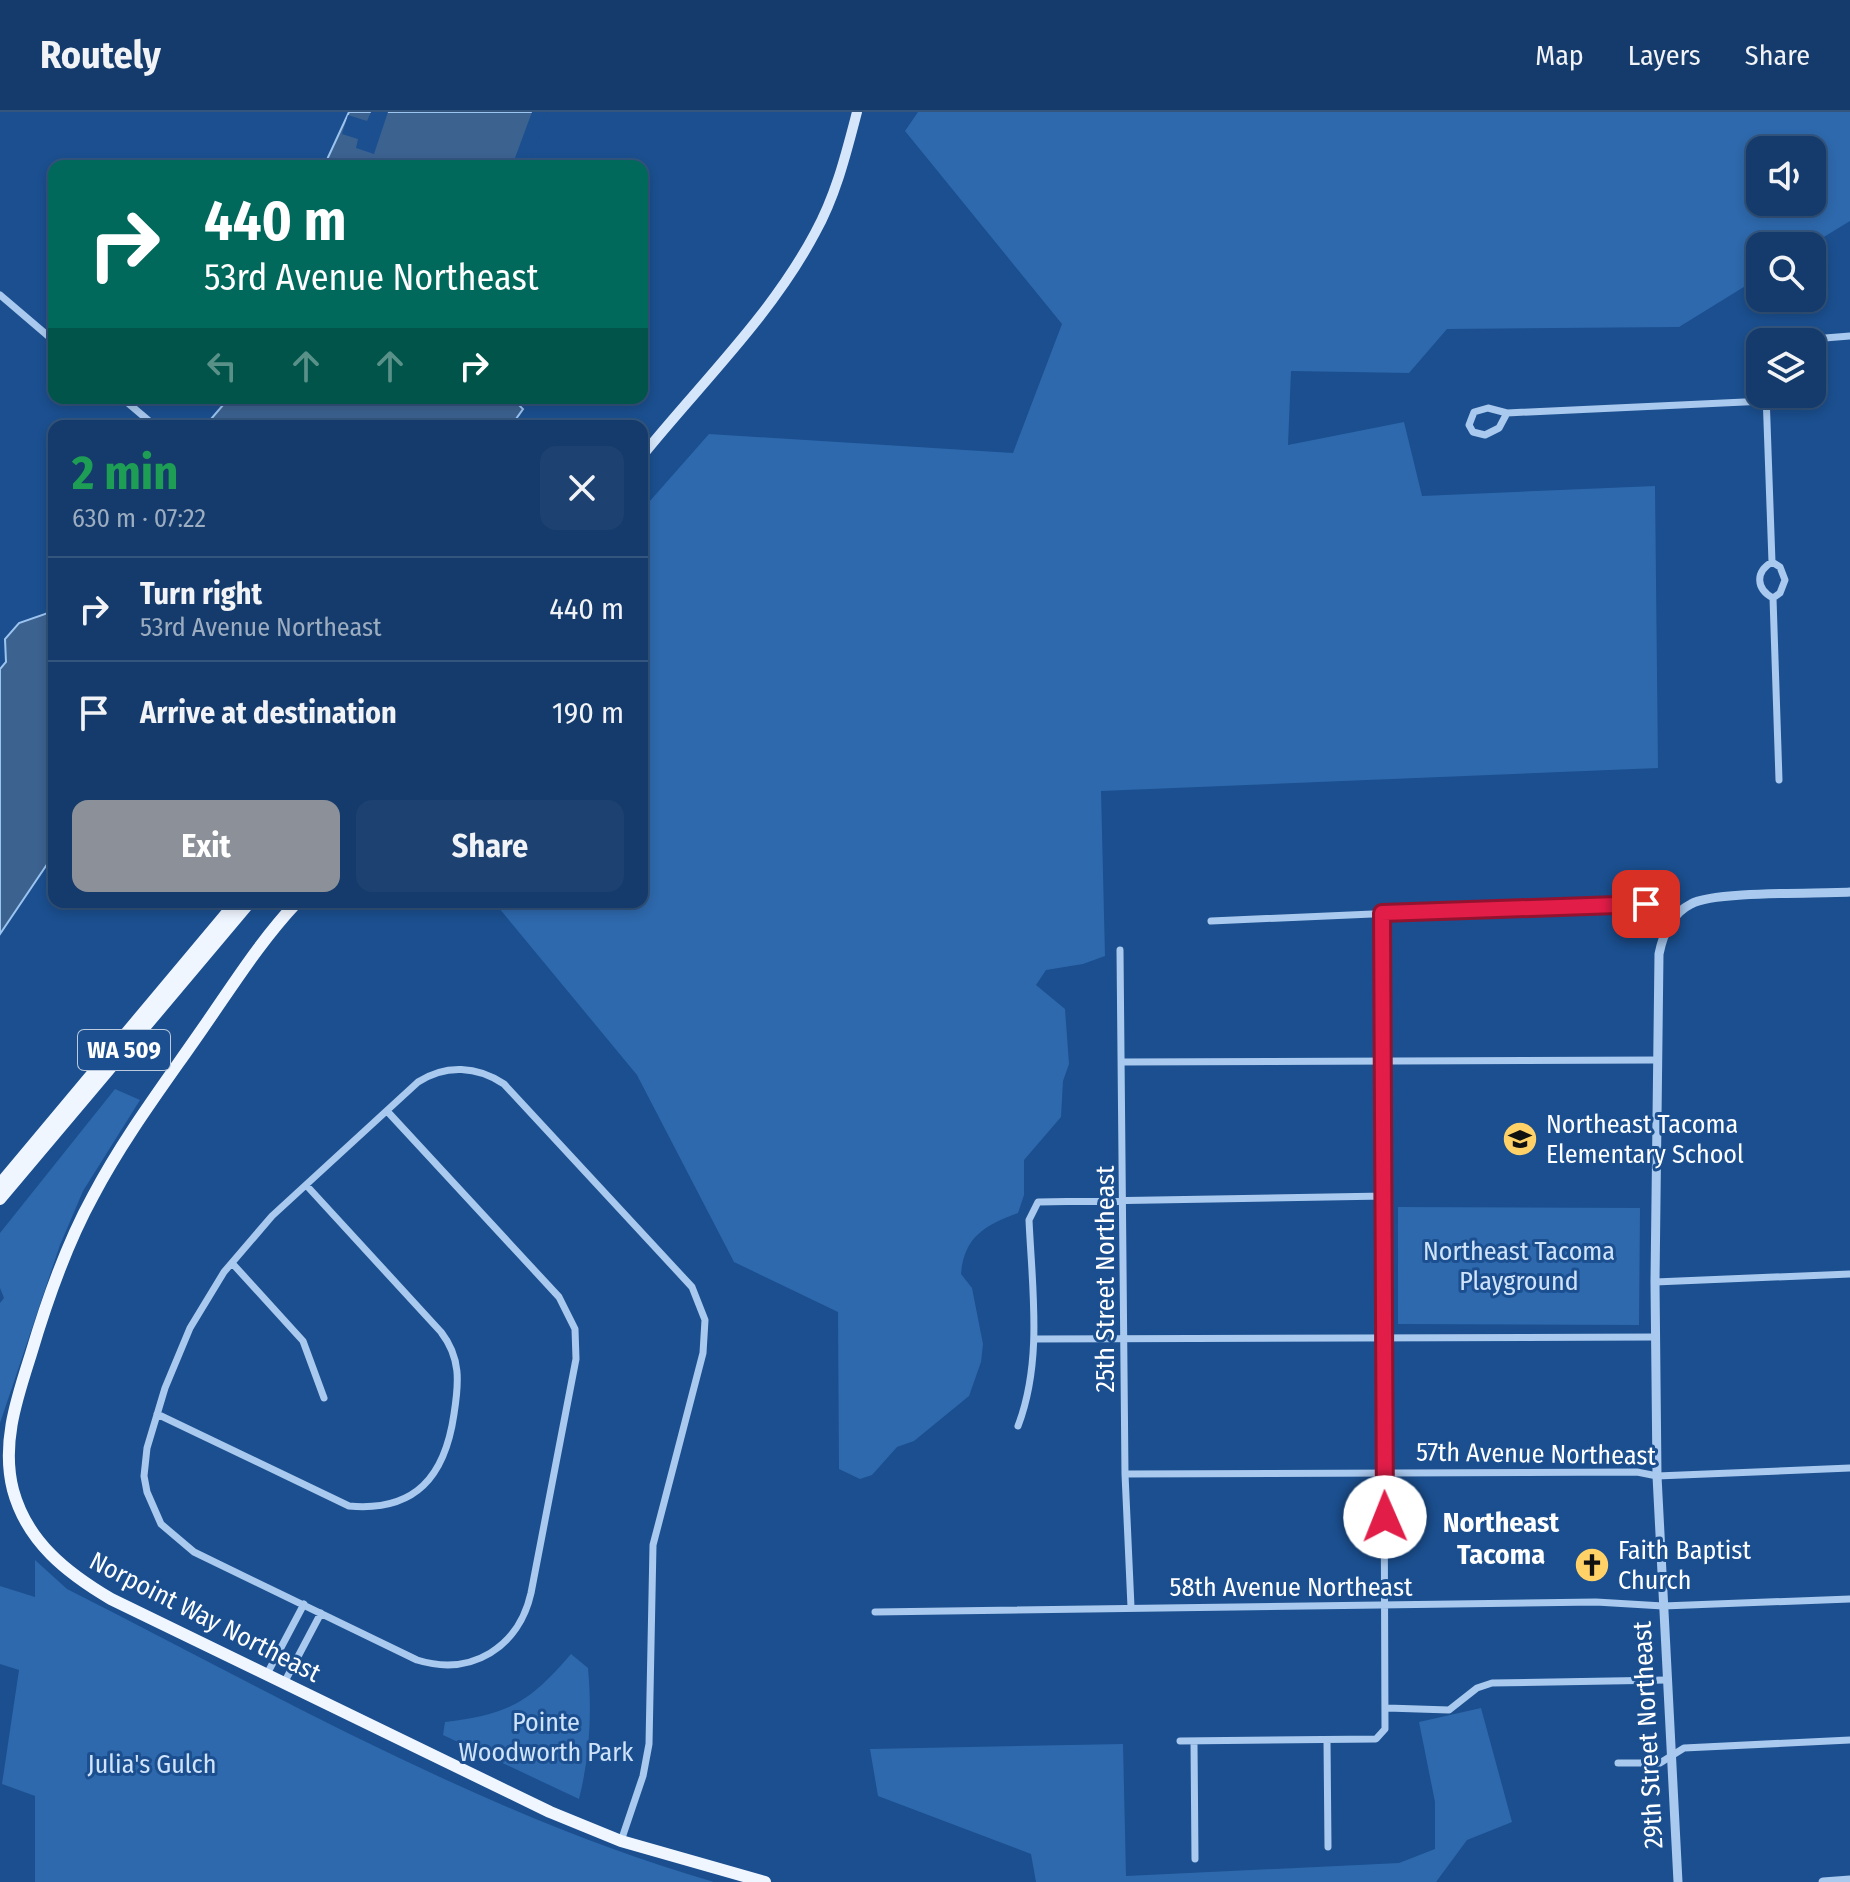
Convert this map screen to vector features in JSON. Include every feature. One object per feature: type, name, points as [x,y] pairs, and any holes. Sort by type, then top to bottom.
[{"type":"main road","points":[[648,449],[769,304],[801,258],[834,192],[857,112]]},
{"type":"main road","name":"WA 509","points":[[0,1184],[231,908]]},
{"type":"main road","name":"WA 509","points":[[0,1199],[245,908]]},
{"type":"main road","name":"Norpoint Way Northeast","points":[[292,908],[242,973],[118,1152],[92,1197],[35,1340],[15,1403],[9,1445],[13,1488],[23,1518],[39,1543],[71,1574],[111,1599],[488,1783],[621,1841],[765,1882]]},
{"type":"street","points":[[0,295],[48,336]]},
{"type":"street","points":[[1826,338],[1850,336]]},
{"type":"street","points":[[1507,413],[1499,428],[1485,435],[1473,432],[1469,425],[1469,417],[1480,409],[1507,413],[1746,399]]},
{"type":"street","points":[[129,404],[148,420]]},
{"type":"street","points":[[1766,408],[1772,562]]},
{"type":"street","points":[[1772,562],[1780,567],[1785,580],[1780,593],[1773,598]]},
{"type":"street","points":[[1772,562],[1764,567],[1759,579],[1763,591],[1773,598]]},
{"type":"street","points":[[1773,598],[1779,780]]},
{"type":"street","points":[[1211,921],[1639,903],[1657,907],[1674,917],[1698,901],[1850,892]]},
{"type":"street","points":[[1180,1741],[1380,1737],[1385,1729],[1382,913]]},
{"type":"street","name":"29th Street Northeast","points":[[1674,917],[1664,934],[1659,954],[1655,1337],[1657,1476],[1678,1882]]},
{"type":"street","name":"25th Street Northeast","points":[[1120,950],[1125,1199],[1125,1474],[1131,1607]]},
{"type":"street","points":[[1122,1062],[1656,1060]]},
{"type":"street","points":[[387,1111],[559,1297],[575,1329],[576,1359],[524,1619],[513,1636],[494,1652],[472,1662],[436,1665],[417,1660],[194,1552],[161,1524],[147,1492],[144,1476],[157,1414],[190,1328],[232,1263],[272,1216],[418,1082],[439,1072],[472,1070],[495,1077],[512,1090],[686,1279],[703,1309],[703,1353],[653,1545],[649,1744],[643,1776],[621,1841]]},
{"type":"street","points":[[157,1414],[349,1506],[375,1507],[397,1502],[419,1490],[438,1470],[453,1424],[458,1392],[457,1359],[441,1332],[307,1186]]},
{"type":"street","points":[[1018,1426],[1026,1406],[1034,1339],[1029,1220],[1038,1202],[1385,1196]]},
{"type":"street","points":[[232,1263],[303,1341],[324,1398]]},
{"type":"street","points":[[1655,1282],[1850,1274]]},
{"type":"street","points":[[1034,1339],[1385,1335],[1655,1337]]},
{"type":"street","name":"57th Avenue Northeast","points":[[1125,1474],[1637,1472],[1657,1476],[1850,1468]]},
{"type":"street","name":"58th Avenue Northeast","points":[[875,1612],[1596,1602],[1663,1606],[1850,1599]]},
{"type":"street","points":[[267,1674],[304,1604]]},
{"type":"street","points":[[284,1683],[321,1613]]},
{"type":"street","points":[[1387,1708],[1449,1710],[1477,1688],[1492,1683],[1667,1680]]},
{"type":"street","points":[[1327,1740],[1328,1847]]},
{"type":"street","points":[[1618,1763],[1660,1763],[1684,1748],[1850,1740]]},
{"type":"street","points":[[1194,1742],[1195,1859]]},
{"type":"street","points":[[1823,1882],[1850,1880]]},
{"type":"green space","points":[[918,112],[1850,112],[1850,221],[1826,236],[1826,232],[1746,232],[1746,286],[1679,327],[1447,329],[1409,373],[1291,371],[1288,445],[1404,422],[1422,496],[1655,486],[1658,768],[1101,791],[1105,956],[1083,964],[1046,970],[1036,985],[1065,1009],[1069,1064],[1063,1081],[1061,1117],[1024,1160],[1024,1195],[1018,1213],[978,1234],[963,1261],[961,1274],[972,1288],[983,1344],[981,1362],[969,1396],[914,1441],[897,1447],[872,1475],[860,1479],[839,1469],[838,1312],[734,1262],[637,1075],[499,908],[648,908],[648,503],[709,434],[1013,453],[1062,324],[905,131]]},
{"type":"green space","points":[[115,1089],[140,1100],[83,1191],[60,1245],[0,1423],[0,1303],[4,1298],[0,1288],[0,1233]]},
{"type":"green space","name":"Northeast Tacoma Playground","points":[[1398,1207],[1640,1208],[1639,1325],[1398,1324]]},
{"type":"green space","name":"Julia's Gulch","points":[[35,1560],[67,1589],[304,1711],[464,1788],[629,1855],[714,1882],[35,1882],[35,1796],[2,1784],[19,1670],[0,1664],[0,1586],[35,1597]]},
{"type":"green space","name":"Pointe Woodworth Park","points":[[571,1654],[588,1668],[589,1685],[588,1750],[579,1799],[443,1735],[445,1722],[502,1710],[530,1695]]},
{"type":"green space","points":[[1481,1708],[1512,1822],[1467,1840],[1436,1882],[1036,1882],[1031,1854],[878,1796],[870,1749],[1123,1744],[1126,1876],[1399,1863],[1435,1849],[1435,1802],[1419,1722]]},
{"type":"shaded area","points":[[349,112],[543,112],[526,160],[327,160]]},
{"type":"shaded area","points":[[224,404],[518,404],[523,409],[515,420],[210,420]]},
{"type":"shaded area","points":[[48,613],[48,863],[0,934],[0,669],[6,662],[5,639],[19,623]]},
{"type":"pier","points":[[371,112],[388,112],[374,154],[356,148],[358,139],[342,134],[348,115],[367,121]]},
{"type":"pier","points":[[532,112],[547,112],[531,160],[514,160]]},
{"type":"place","name":"Northeast Tacoma Elementary School","points":[[1520,1139]]},
{"type":"place","name":"Faith Baptist Church","points":[[1592,1565]]},
{"type":"district","name":"Northeast Tacoma","points":[[1501,1538]]},
{"type":"route","points":[[1385,1517],[1382,913],[1646,904]]}]
